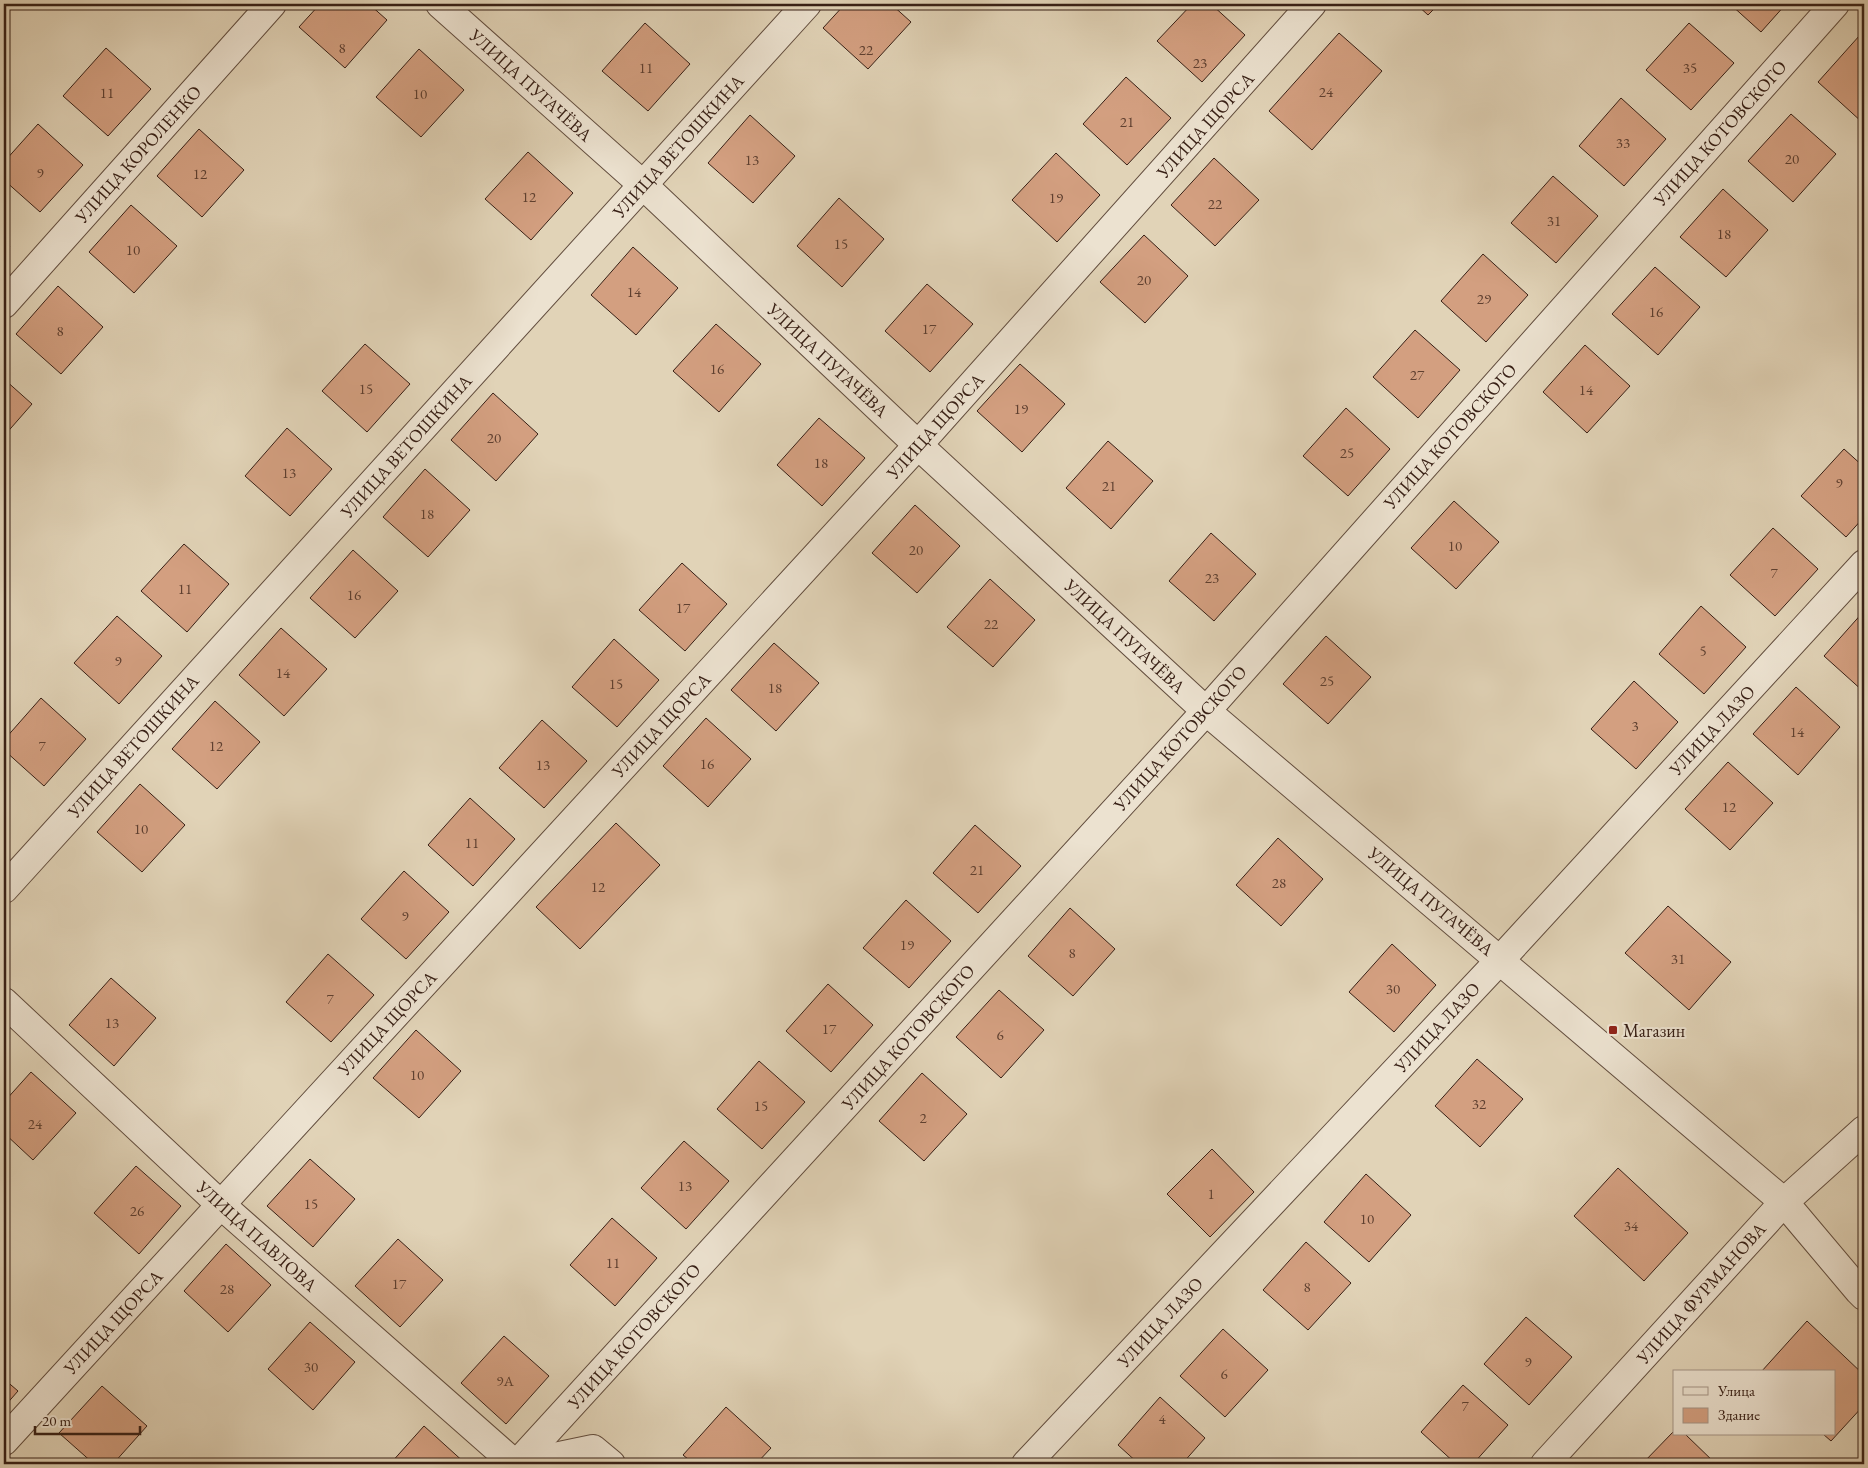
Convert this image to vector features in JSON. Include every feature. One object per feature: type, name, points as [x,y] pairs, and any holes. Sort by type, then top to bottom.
[{"type":"street","name":"УЛИЦА КОРОЛЕНКО","points":[[4,304],[272,4]]},
{"type":"street","name":"УЛИЦА ПУГАЧЁВА","points":[[440,4],[643,185],[918,445],[1206,710],[1784,1202],[1864,1296]]},
{"type":"street","name":"УЛИЦА ВЕТОШКИНА","points":[[4,889],[808,4]]},
{"type":"street","name":"УЛИЦА ЩОРСА","points":[[4,1441],[918,445],[1312,4]]},
{"type":"street","name":"УЛИЦА КОТОВСКОГО","points":[[516,1464],[1206,710],[1835,4]]},
{"type":"street","name":"УЛИЦА ЛАЗО","points":[[1026,1464],[1500,960],[1864,564]]},
{"type":"street","name":"УЛИЦА ПАВЛОВА","points":[[4,1002],[221,1205],[516,1464]]},
{"type":"street","name":"УЛИЦА ФУРМАНОВА","points":[[1545,1464],[1784,1202],[1864,1130]]},
{"type":"street","points":[[521,1464],[593,1449],[611,1464]]},
{"type":"building","points":[[320,4],[369,4],[387,20],[345,68],[299,27]]},
{"type":"building","points":[[845,4],[891,4],[911,22],[868,69],[823,28]]},
{"type":"building","points":[[1192,4],[1211,4],[1245,35],[1202,82],[1157,41]]},
{"type":"building","points":[[1265,4],[1275,4],[1270,9]]},
{"type":"building","points":[[1416,4],[1439,4],[1428,15]]},
{"type":"building","points":[[1730,4],[1786,4],[1761,32]]},
{"type":"building","points":[[645,23],[690,64],[648,111],[602,71]]},
{"type":"building","points":[[1689,23],[1734,63],[1691,110],[1646,70]]},
{"type":"building","points":[[1339,33],[1382,71],[1312,150],[1269,111]]},
{"type":"building","points":[[1860,35],[1864,38],[1863,123],[1818,82]]},
{"type":"building","points":[[106,48],[151,89],[108,136],[63,96]]},
{"type":"building","points":[[419,49],[464,90],[421,137],[376,97]]},
{"type":"building","points":[[1126,77],[1171,118],[1127,165],[1083,124]]},
{"type":"building","points":[[1621,98],[1666,139],[1624,186],[1579,146]]},
{"type":"building","points":[[1791,114],[1836,154],[1793,202],[1748,161]]},
{"type":"building","points":[[750,115],[795,156],[753,203],[708,163]]},
{"type":"building","points":[[38,124],[83,165],[40,212],[4,180],[4,162]]},
{"type":"building","points":[[199,129],[244,170],[202,217],[157,176]]},
{"type":"building","points":[[528,152],[573,193],[531,240],[485,199]]},
{"type":"building","points":[[1056,153],[1100,195],[1057,242],[1012,200]]},
{"type":"building","points":[[1214,158],[1259,200],[1215,246],[1171,205]]},
{"type":"building","points":[[1553,176],[1598,216],[1556,263],[1511,223]]},
{"type":"building","points":[[1723,189],[1768,230],[1726,277],[1680,237]]},
{"type":"building","points":[[839,198],[884,239],[842,287],[797,246]]},
{"type":"building","points":[[131,205],[177,246],[134,293],[89,252]]},
{"type":"building","points":[[1144,235],[1188,276],[1145,323],[1100,282]]},
{"type":"building","points":[[4,241],[10,246],[4,253]]},
{"type":"building","points":[[633,247],[678,288],[636,335],[591,295]]},
{"type":"building","points":[[1483,254],[1528,295],[1486,342],[1441,301]]},
{"type":"building","points":[[1655,267],[1700,307],[1658,355],[1612,314]]},
{"type":"building","points":[[927,284],[973,324],[930,372],[885,331]]},
{"type":"building","points":[[58,286],[103,327],[61,374],[16,334]]},
{"type":"building","points":[[716,324],[761,364],[719,412],[673,371]]},
{"type":"building","points":[[1415,330],[1460,370],[1418,418],[1373,377]]},
{"type":"building","points":[[365,344],[410,384],[367,432],[322,391]]},
{"type":"building","points":[[1585,345],[1630,386],[1587,433],[1543,392]]},
{"type":"building","points":[[1020,364],[1065,404],[1022,452],[977,411]]},
{"type":"building","points":[[4,379],[32,404],[4,436]]},
{"type":"building","points":[[493,393],[538,434],[496,481],[451,440]]},
{"type":"building","points":[[1346,408],[1390,449],[1348,496],[1303,456]]},
{"type":"building","points":[[819,418],[865,458],[822,506],[777,465]]},
{"type":"building","points":[[287,428],[332,469],[290,516],[245,476]]},
{"type":"building","points":[[1108,441],[1153,481],[1111,529],[1066,488]]},
{"type":"building","points":[[1844,449],[1864,467],[1864,517],[1846,537],[1801,496]]},
{"type":"building","points":[[425,469],[470,510],[428,557],[383,517]]},
{"type":"building","points":[[1454,501],[1499,542],[1456,589],[1411,548]]},
{"type":"building","points":[[915,505],[960,546],[917,593],[872,553]]},
{"type":"building","points":[[1773,528],[1818,569],[1775,616],[1730,575]]},
{"type":"building","points":[[1211,533],[1256,574],[1214,621],[1169,581]]},
{"type":"building","points":[[184,544],[229,584],[187,632],[141,591]]},
{"type":"building","points":[[353,550],[398,591],[355,638],[310,598]]},
{"type":"building","points":[[682,563],[727,604],[685,651],[639,610]]},
{"type":"building","points":[[990,579],[1035,620],[993,667],[947,627]]},
{"type":"building","points":[[1701,606],[1746,647],[1704,694],[1659,654]]},
{"type":"building","points":[[1864,611],[1864,692],[1824,656]]},
{"type":"building","points":[[117,616],[162,656],[119,704],[74,663]]},
{"type":"building","points":[[281,628],[327,669],[284,716],[239,675]]},
{"type":"building","points":[[1326,636],[1371,677],[1328,724],[1283,684]]},
{"type":"building","points":[[614,639],[659,680],[617,727],[572,687]]},
{"type":"building","points":[[774,643],[819,683],[776,731],[731,690]]},
{"type":"building","points":[[1634,681],[1678,722],[1636,769],[1591,729]]},
{"type":"building","points":[[1796,687],[1840,727],[1798,775],[1753,734]]},
{"type":"building","points":[[41,698],[86,739],[44,786],[4,750],[4,740]]},
{"type":"building","points":[[215,701],[260,742],[217,789],[172,749]]},
{"type":"building","points":[[706,718],[751,759],[708,807],[663,766]]},
{"type":"building","points":[[542,720],[587,761],[544,808],[499,768]]},
{"type":"building","points":[[1728,762],[1773,803],[1730,850],[1685,809]]},
{"type":"building","points":[[140,784],[185,825],[142,872],[97,832]]},
{"type":"building","points":[[470,798],[515,839],[473,886],[428,845]]},
{"type":"building","points":[[616,823],[660,865],[580,949],[536,907]]},
{"type":"building","points":[[975,825],[1021,866],[978,913],[933,873]]},
{"type":"building","points":[[1278,838],[1323,879],[1281,926],[1236,885]]},
{"type":"building","points":[[404,871],[449,912],[406,959],[361,919]]},
{"type":"building","points":[[906,900],[951,941],[909,988],[863,948]]},
{"type":"building","points":[[1668,906],[1731,962],[1689,1010],[1625,953]]},
{"type":"building","points":[[1070,908],[1115,949],[1073,996],[1028,956]]},
{"type":"building","points":[[1392,944],[1436,985],[1394,1032],[1349,992]]},
{"type":"building","points":[[328,954],[374,995],[331,1042],[286,1002]]},
{"type":"building","points":[[111,978],[156,1018],[114,1066],[69,1025]]},
{"type":"building","points":[[828,984],[873,1025],[831,1072],[786,1031]]},
{"type":"building","points":[[999,990],[1044,1030],[1001,1078],[956,1037]]},
{"type":"building","points":[[416,1030],[461,1071],[419,1118],[373,1078]]},
{"type":"building","points":[[1477,1059],[1523,1099],[1480,1147],[1435,1106]]},
{"type":"building","points":[[759,1061],[805,1102],[762,1149],[717,1109]]},
{"type":"building","points":[[31,1072],[76,1113],[33,1160],[4,1133],[4,1102]]},
{"type":"building","points":[[922,1073],[967,1114],[924,1161],[879,1121]]},
{"type":"building","points":[[684,1141],[729,1181],[686,1229],[641,1188]]},
{"type":"building","points":[[1212,1149],[1254,1192],[1210,1237],[1167,1194]]},
{"type":"building","points":[[310,1159],[355,1199],[313,1247],[267,1206]]},
{"type":"building","points":[[136,1166],[181,1206],[139,1254],[94,1213]]},
{"type":"building","points":[[1618,1168],[1688,1233],[1644,1281],[1574,1216]]},
{"type":"building","points":[[1366,1174],[1411,1215],[1369,1262],[1324,1222]]},
{"type":"building","points":[[612,1218],[657,1258],[615,1306],[570,1265]]},
{"type":"building","points":[[398,1239],[443,1280],[400,1327],[355,1286]]},
{"type":"building","points":[[1306,1242],[1351,1283],[1308,1330],[1263,1290]]},
{"type":"building","points":[[226,1244],[271,1285],[228,1332],[184,1291]]},
{"type":"building","points":[[1526,1317],[1572,1357],[1529,1405],[1484,1364]]},
{"type":"building","points":[[1807,1321],[1864,1375],[1864,1405],[1836,1436],[1836,1370],[1763,1370]]},
{"type":"building","points":[[310,1322],[355,1362],[313,1410],[268,1369]]},
{"type":"building","points":[[1223,1329],[1268,1370],[1225,1417],[1180,1376]]},
{"type":"building","points":[[504,1336],[549,1376],[506,1424],[461,1383]]},
{"type":"building","points":[[4,1379],[18,1391],[4,1407]]},
{"type":"building","points":[[1463,1385],[1508,1425],[1473,1464],[1456,1464],[1421,1432]]},
{"type":"building","points":[[102,1386],[147,1426],[113,1464],[94,1464],[59,1433]]},
{"type":"building","points":[[1160,1397],[1205,1438],[1182,1464],[1139,1464],[1118,1445]]},
{"type":"building","points":[[726,1407],[771,1448],[756,1464],[694,1464],[683,1455]]},
{"type":"building","points":[[424,1426],[466,1464],[390,1464]]},
{"type":"building","points":[[1673,1432],[1673,1436],[1687,1436],[1716,1464],[1642,1464]]},
{"type":"building","points":[[1825,1436],[1836,1436],[1831,1441]]},
{"type":"place","name":"Магазин","points":[[1613,1030]]}]
